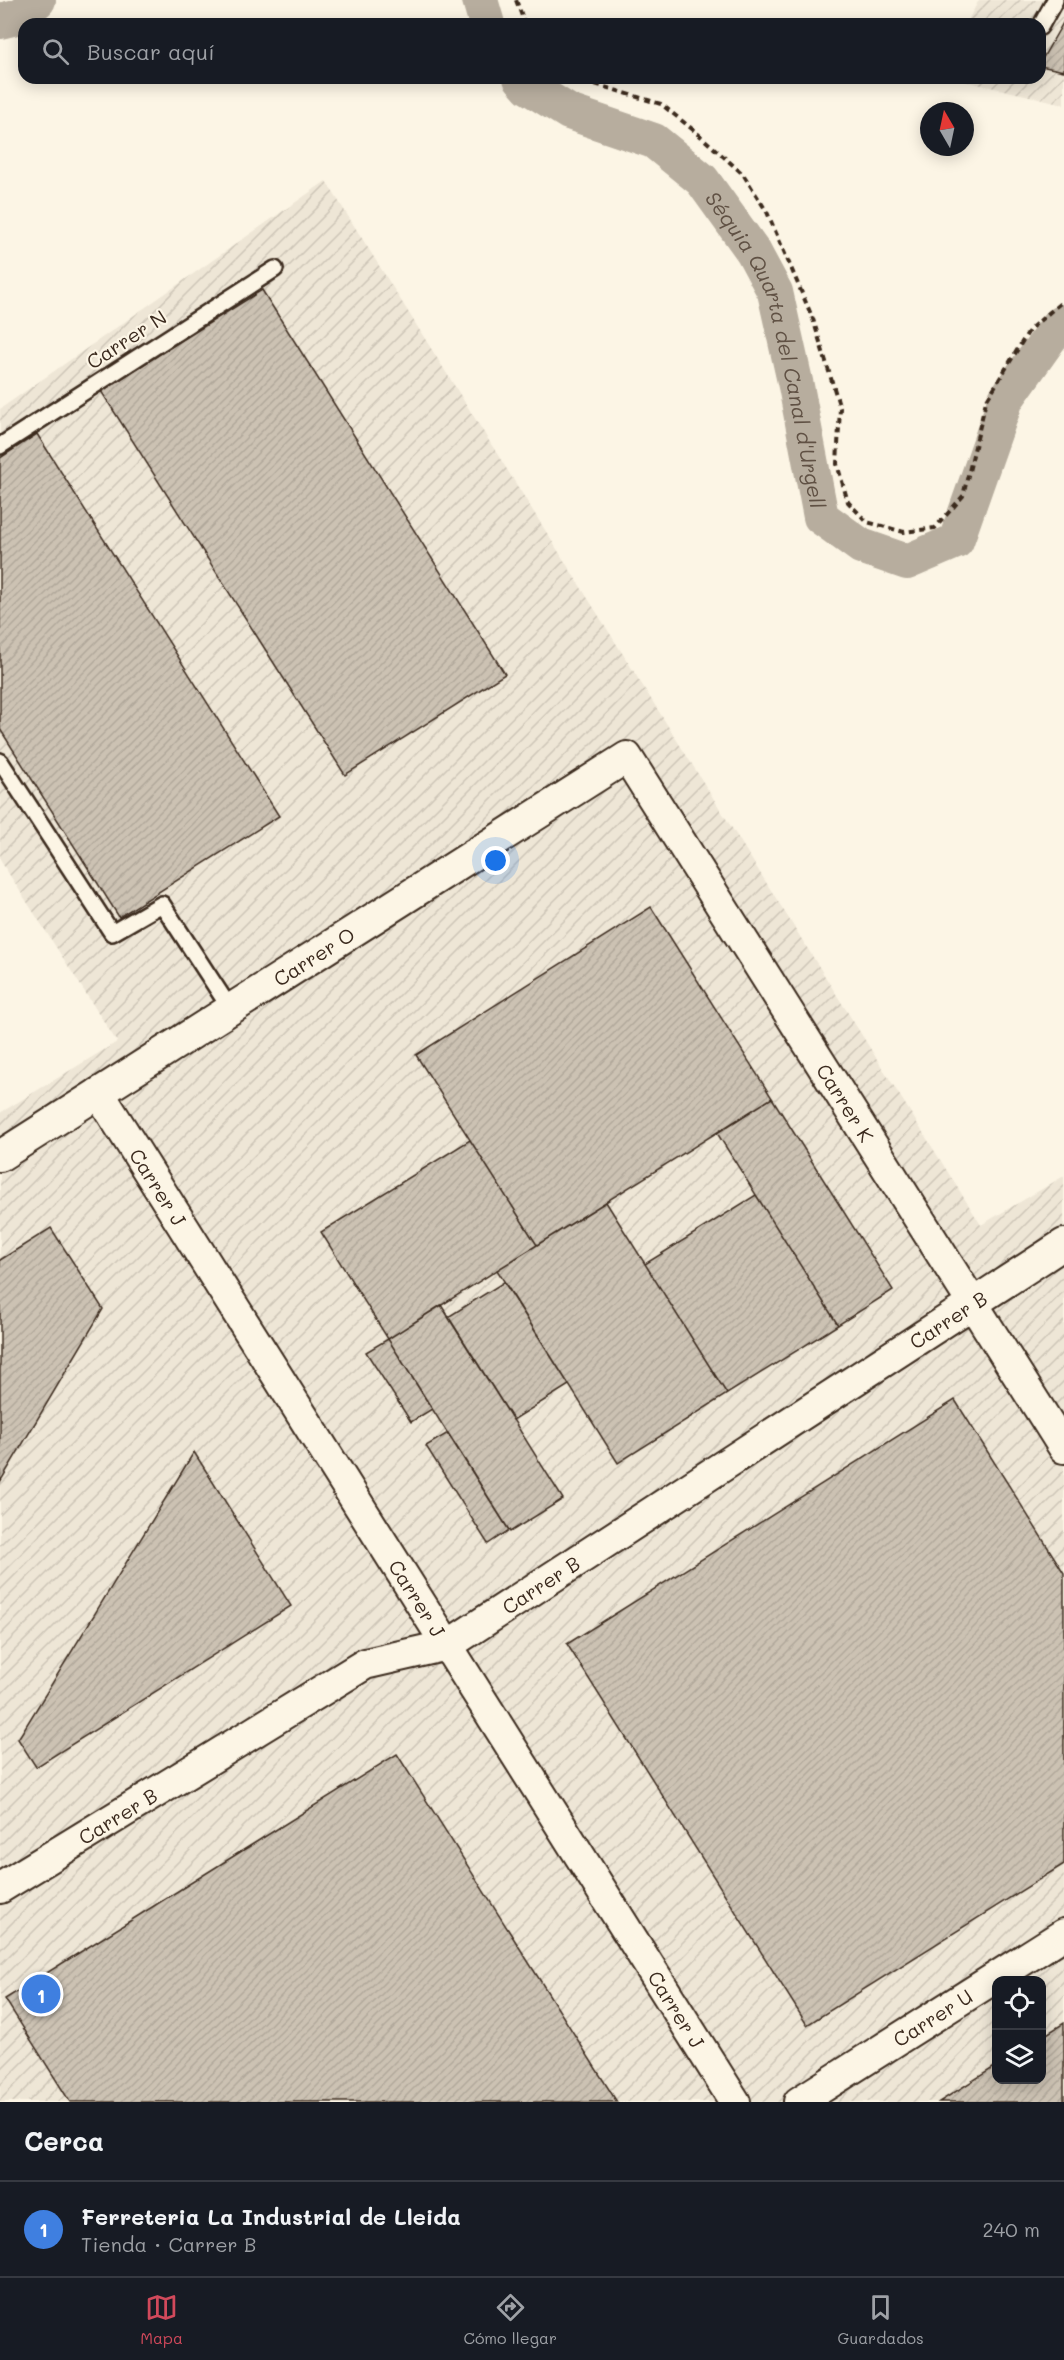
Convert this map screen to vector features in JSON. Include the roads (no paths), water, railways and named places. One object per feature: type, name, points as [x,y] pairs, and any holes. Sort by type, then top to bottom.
[{"type":"street","name":"Carrer O","points":[[0,1156],[627,758]]},
{"type":"street","name":"Carrer K","points":[[627,758],[1064,1448]]},
{"type":"street","name":"Carrer J","points":[[99,1094],[735,2102]]},
{"type":"street","name":"Carrer B","points":[[0,1888],[365,1664],[448,1645],[1064,1244]]},
{"type":"street","name":"Carrer U","points":[[799,2102],[1064,1934]]},
{"type":"lane","points":[[1045,18],[1055,0]]},
{"type":"lane","name":"Carrer N","points":[[0,446],[275,269]]},
{"type":"lane","points":[[0,761],[112,933],[162,904],[231,1010]]},
{"type":"waterway","name":"Séquia Quarta del Canal d'Urgell","points":[[0,21],[20,16],[38,0]]},
{"type":"waterway","name":"Séquia Quarta del Canal d'Urgell","points":[[480,0],[485,18]]},
{"type":"waterway","name":"Séquia Quarta del Canal d'Urgell","points":[[526,84],[569,112],[654,141],[702,180],[753,251],[775,292],[821,517],[861,546],[907,562],[956,541],[1006,399],[1058,326],[1064,322]]},
{"type":"place","name":"Ferreteria La Industrial de Lleida","points":[[41,1994]]}]
